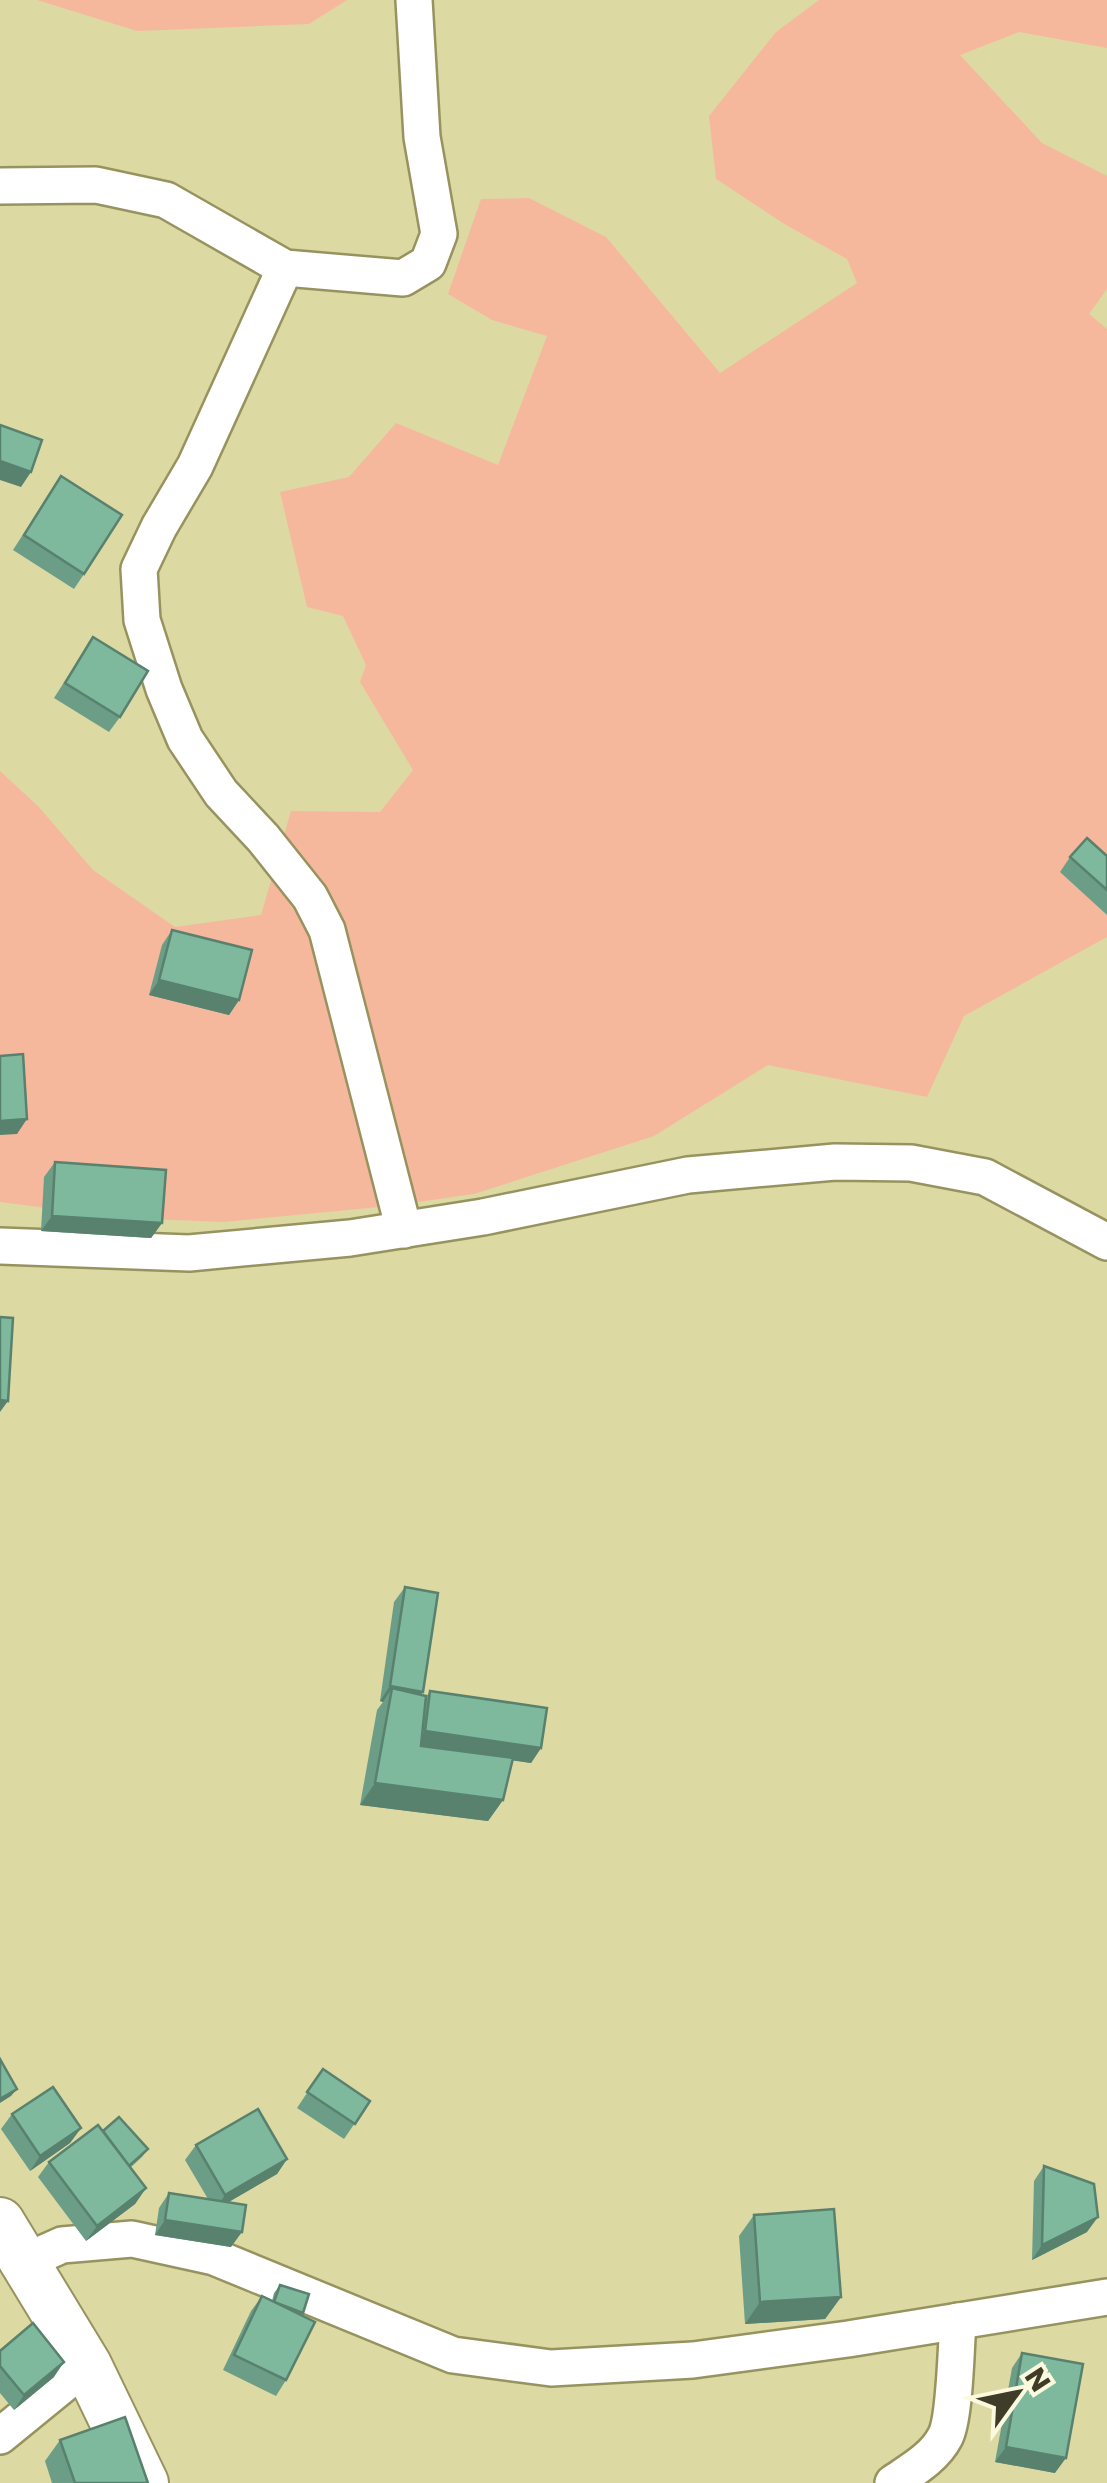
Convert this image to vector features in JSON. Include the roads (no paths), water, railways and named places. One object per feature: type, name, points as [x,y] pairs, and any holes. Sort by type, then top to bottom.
[{"type":"street","points":[[0,186],[96,185],[166,200],[286,268],[403,278],[428,263],[438,234],[422,137],[414,0]]},
{"type":"street","points":[[286,268],[195,466],[159,527],[140,569],[142,620],[184,739],[222,793],[310,897],[327,930],[404,1230]]},
{"type":"street","points":[[0,1246],[189,1254],[350,1238],[483,1217],[688,1175],[834,1162],[910,1162],[985,1177],[1107,1242]]},
{"type":"street","points":[[0,2222],[87,2365],[144,2483]]},
{"type":"street","points":[[24,2262],[62,2245],[132,2239],[214,2257],[452,2356],[551,2368],[693,2360],[1107,2296]]},
{"type":"street","points":[[893,2483],[926,2461],[946,2436],[958,2321]]},
{"type":"street","points":[[0,2436],[87,2365]]}]
